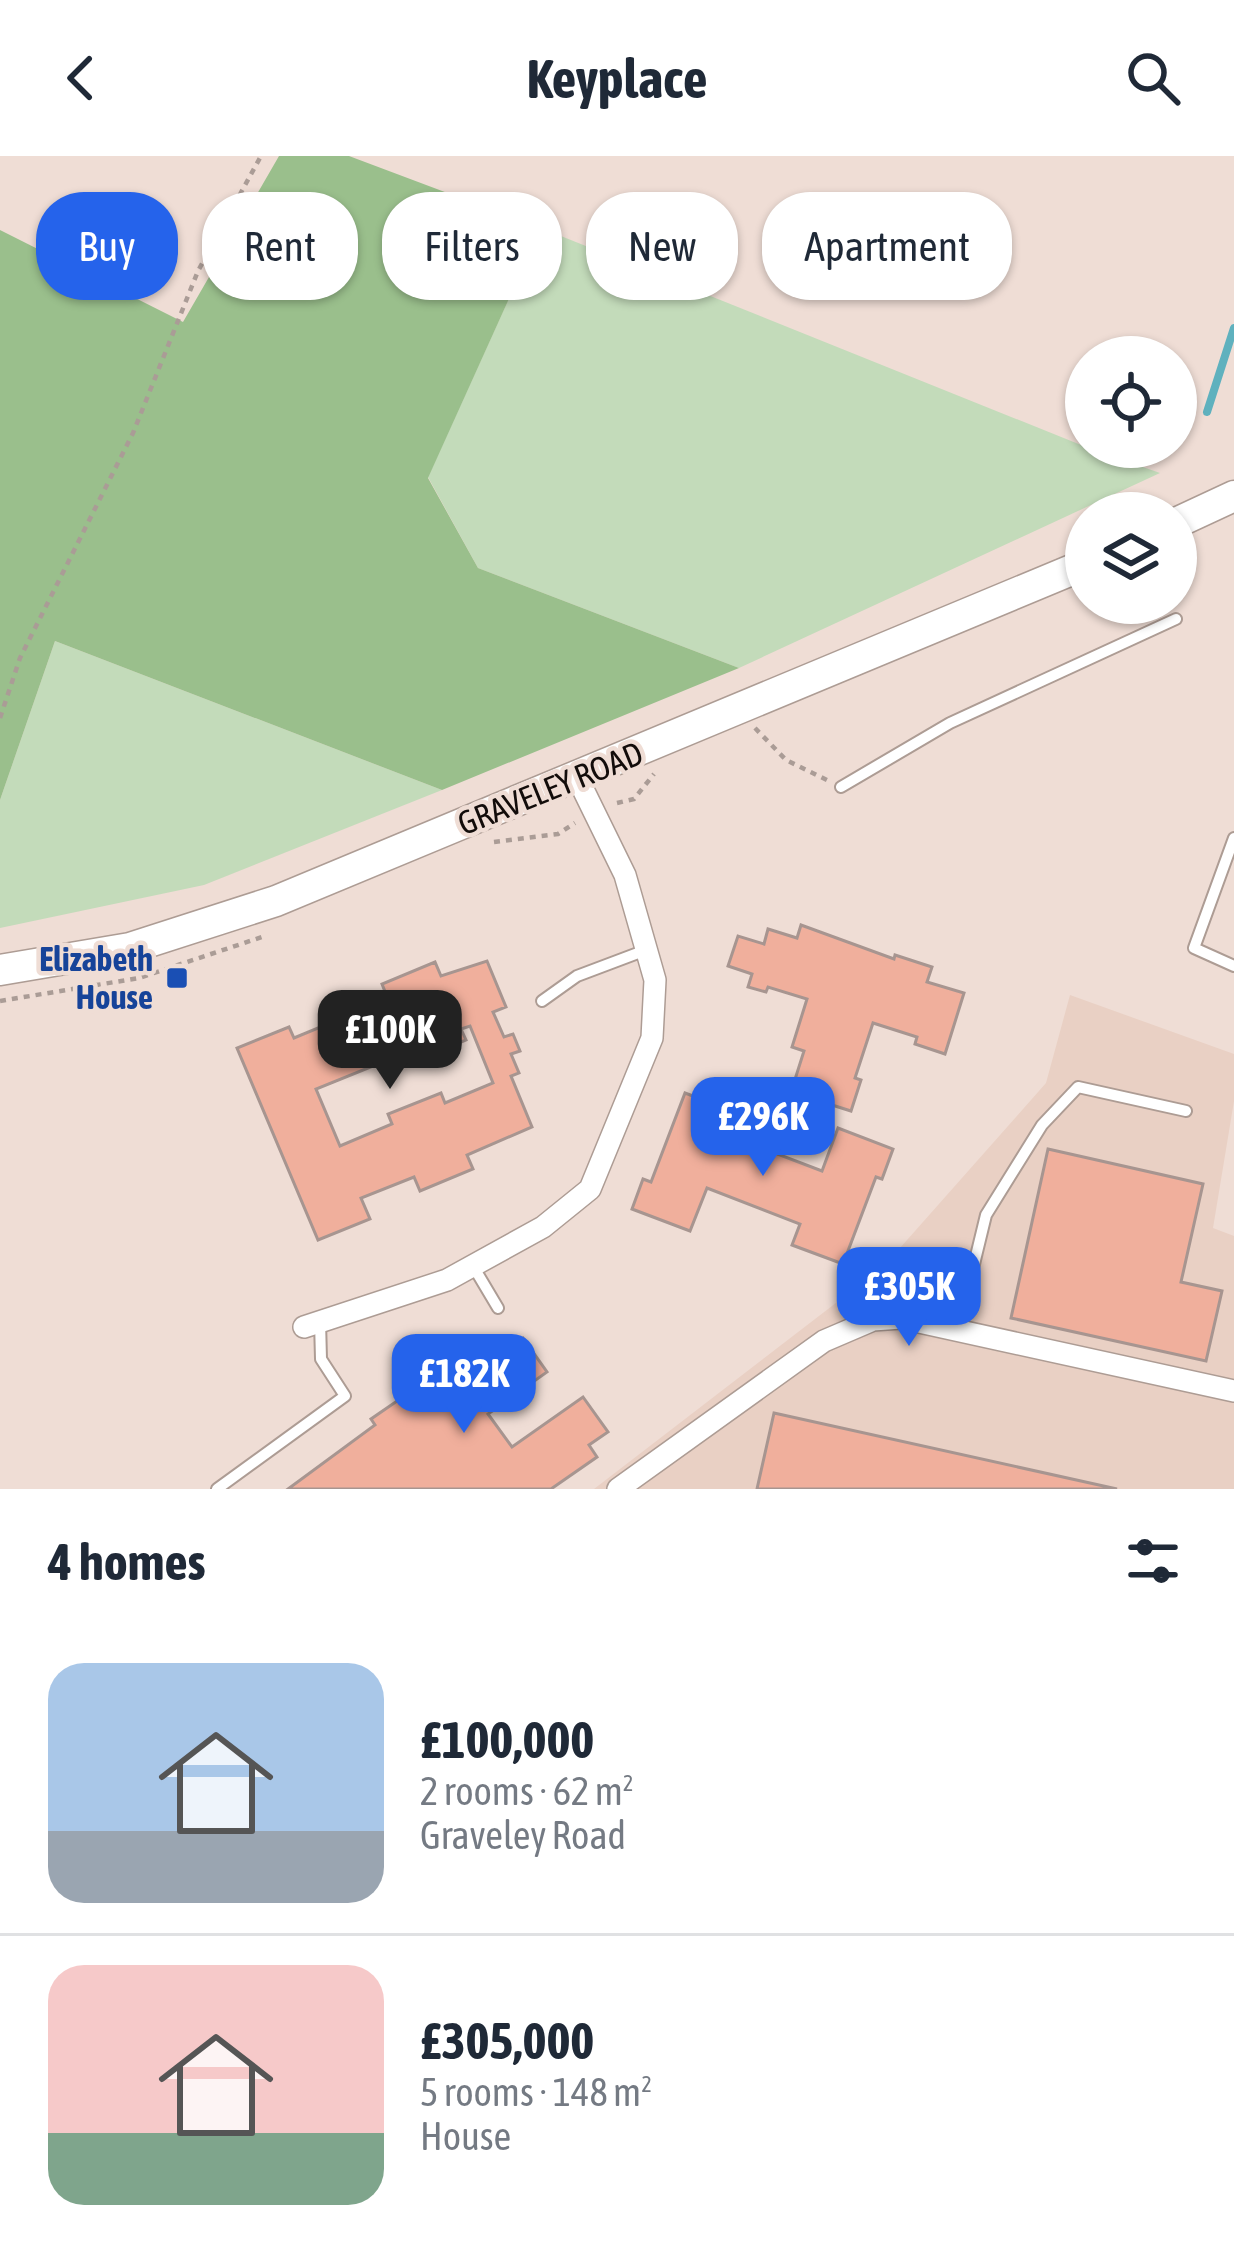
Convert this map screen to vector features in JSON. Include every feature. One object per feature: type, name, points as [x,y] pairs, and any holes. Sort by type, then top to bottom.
[{"type":"main road","points":[[1197,513],[1234,496]]},
{"type":"main road","name":"GRAVELEY ROAD","points":[[0,970],[130,948],[276,901],[1065,573]]},
{"type":"street","points":[[312,1324],[447,1280],[543,1227],[590,1189],[652,1038],[655,980],[625,874],[577,777]]},
{"type":"street","points":[[618,1489],[847,1329],[873,1320],[902,1318],[1234,1391]]},
{"type":"lane","points":[[841,787],[950,722],[1165,624]]},
{"type":"lane","points":[[1234,838],[1194,948],[1234,966]]},
{"type":"lane","points":[[542,1001],[577,976],[646,950]]},
{"type":"lane","points":[[958,1330],[986,1215],[1042,1125],[1078,1087],[1186,1111]]},
{"type":"lane","points":[[473,1266],[498,1308]]},
{"type":"lane","points":[[217,1489],[345,1396],[321,1359],[312,1324]]},
{"type":"path","points":[[0,718],[20,658],[133,434],[198,271],[262,156]]},
{"type":"path","points":[[754,727],[787,760],[841,787]]},
{"type":"shaded area","points":[[1070,995],[1234,1054],[1234,1101],[1213,1228],[1234,1236],[1234,1489],[594,1489],[884,1266],[1046,1083]]},
{"type":"green space","points":[[279,156],[349,156],[445,192],[382,192],[382,300],[508,300],[428,478],[478,568],[739,668],[442,790],[55,641],[0,800],[0,230],[36,248],[36,300],[139,300],[183,322],[202,289],[202,300],[358,300],[358,192],[258,192]]},
{"type":"green space","points":[[562,236],[586,246],[586,300],[720,300],[1065,439],[1065,468],[1146,468],[1160,473],[1119,492],[1065,492],[1065,517],[739,668],[478,568],[428,477],[508,300],[562,300]]},
{"type":"green space","points":[[55,641],[442,790],[204,885],[0,928],[0,800]]},
{"type":"building","points":[[801,925],[894,959],[895,955],[932,967],[927,982],[964,993],[945,1054],[915,1044],[917,1037],[873,1023],[855,1078],[861,1080],[851,1111],[791,1092],[804,1051],[792,1047],[807,999],[768,987],[766,992],[748,987],[752,974],[728,966],[738,936],[764,944],[768,929],[797,938]]},
{"type":"building","points":[[487,961],[506,1007],[493,1012],[504,1037],[513,1034],[520,1051],[511,1054],[519,1073],[511,1076],[532,1127],[467,1155],[473,1169],[420,1191],[414,1177],[361,1198],[370,1219],[318,1240],[237,1048],[289,1027],[294,1038],[388,999],[382,984],[435,962],[441,976]],"holes":[[[470,1026],[493,1083],[445,1103],[441,1093],[388,1114],[392,1124],[340,1146],[316,1089],[410,1051],[414,1062],[466,1040],[461,1029]]]},
{"type":"building","points":[[685,1093],[738,1113],[730,1136],[822,1171],[838,1128],[893,1149],[882,1179],[876,1177],[843,1264],[792,1245],[800,1224],[707,1188],[690,1231],[632,1209],[643,1179],[651,1182]]},
{"type":"building","points":[[1048,1149],[1203,1184],[1181,1282],[1222,1291],[1206,1361],[1011,1318]]},
{"type":"building","points":[[500,1338],[507,1349],[523,1338],[547,1372],[488,1414],[512,1447],[583,1397],[608,1432],[589,1445],[597,1457],[551,1489],[288,1489],[375,1425],[371,1419],[413,1390],[417,1396]]},
{"type":"building","points":[[774,1413],[1117,1489],[757,1489]]},
{"type":"waterway","points":[[1207,412],[1234,328]]},
{"type":"place","name":"Elizabeth House","points":[[177,978]]}]
